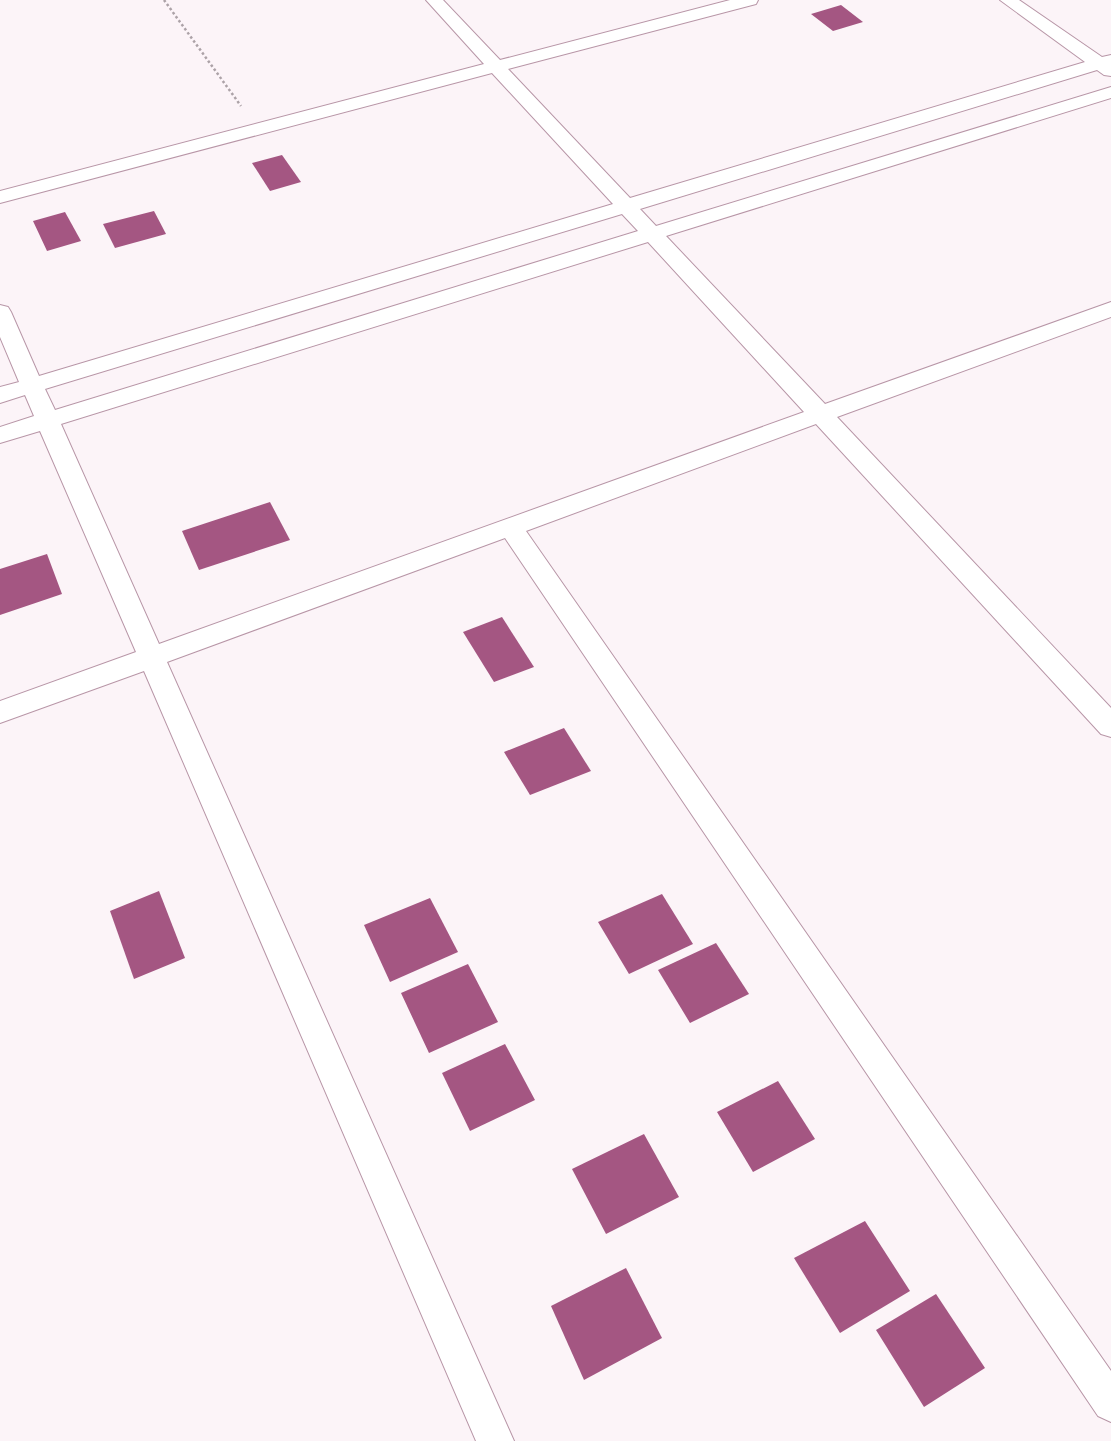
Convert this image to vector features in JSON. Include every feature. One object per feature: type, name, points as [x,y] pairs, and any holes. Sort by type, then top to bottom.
[{"type":"street","points":[[434,0],[1111,726]]},
{"type":"street","points":[[0,197],[496,67],[723,3],[750,0]]},
{"type":"street","points":[[1008,0],[1107,65]]},
{"type":"street","points":[[0,395],[625,205],[1107,65]]},
{"type":"street","points":[[0,435],[1111,92]]},
{"type":"street","points":[[0,312],[495,1441]]},
{"type":"street","points":[[0,712],[821,415],[1105,318]]},
{"type":"street","points":[[510,527],[1111,1404]]},
{"type":"path","points":[[164,0],[257,129]]},
{"type":"building","points":[[841,5],[863,22],[833,31],[811,14]]},
{"type":"building","points":[[282,155],[301,182],[270,191],[252,163]]},
{"type":"building","points":[[154,211],[166,234],[115,248],[103,224]]},
{"type":"building","points":[[65,212],[81,241],[47,251],[33,221]]},
{"type":"building","points":[[270,502],[290,540],[199,570],[182,531]]},
{"type":"building","points":[[47,554],[62,594],[0,615],[0,569]]},
{"type":"building","points":[[502,617],[534,667],[494,682],[463,632]]},
{"type":"building","points":[[564,728],[591,771],[530,795],[504,752]]},
{"type":"building","points":[[159,891],[185,958],[134,979],[110,911]]},
{"type":"building","points":[[662,894],[693,944],[629,974],[598,922]]},
{"type":"building","points":[[430,898],[458,952],[390,982],[364,925]]},
{"type":"building","points":[[716,943],[749,994],[690,1023],[658,970]]},
{"type":"building","points":[[468,964],[498,1022],[429,1053],[401,993]]},
{"type":"building","points":[[505,1044],[535,1100],[470,1131],[442,1073]]},
{"type":"building","points":[[778,1081],[815,1139],[753,1172],[717,1112]]},
{"type":"building","points":[[644,1134],[679,1197],[606,1234],[572,1169]]},
{"type":"building","points":[[865,1221],[910,1291],[840,1333],[794,1258]]},
{"type":"building","points":[[626,1268],[662,1338],[584,1380],[551,1306]]},
{"type":"building","points":[[936,1294],[985,1368],[924,1407],[876,1330]]}]
